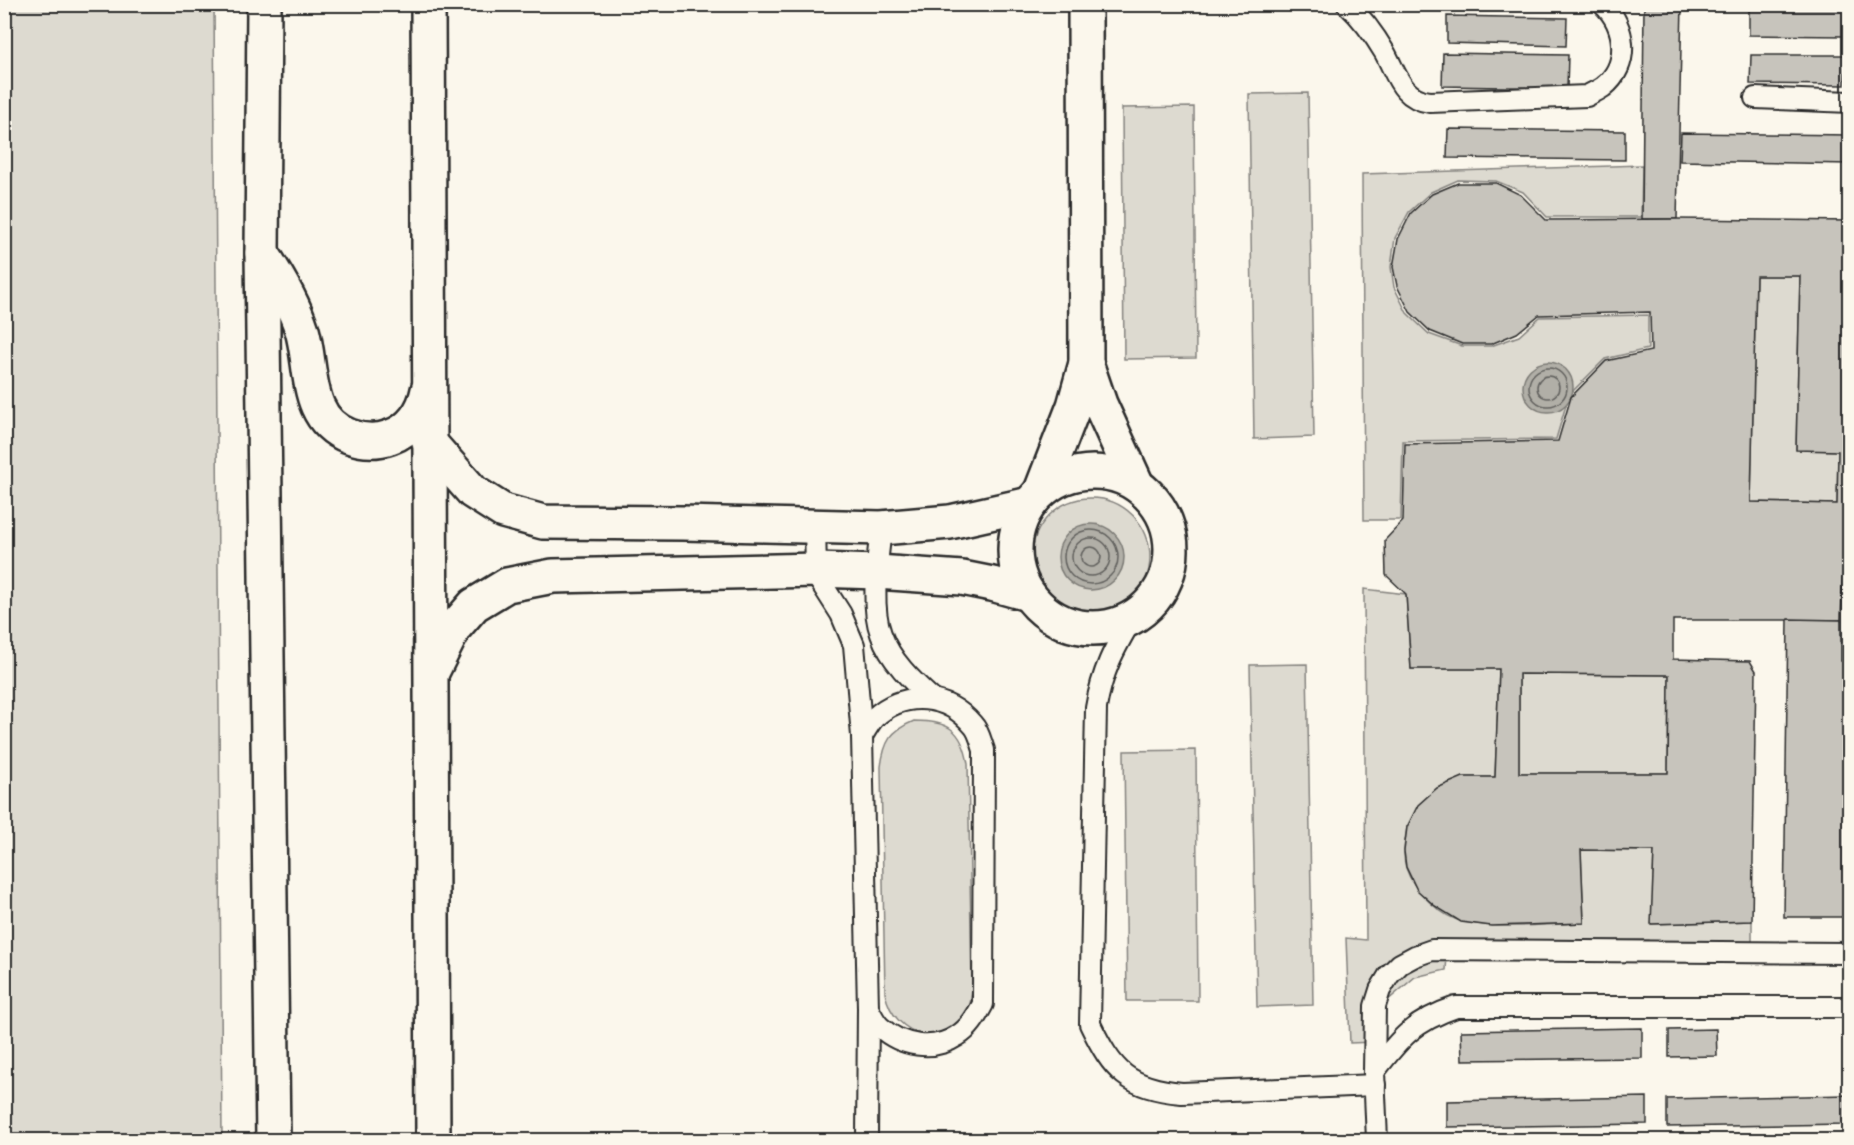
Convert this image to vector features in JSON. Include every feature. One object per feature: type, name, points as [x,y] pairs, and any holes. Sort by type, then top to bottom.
[{"type":"street","points":[[264,4],[262,253],[273,1140]]},
{"type":"street","points":[[428,4],[433,1140]]},
{"type":"street","points":[[429,442],[473,492],[503,510],[543,522],[881,528],[950,522],[1036,497],[1063,477],[1088,472],[1113,474],[1137,484],[1156,502],[1168,526],[1172,551],[1167,578],[1153,600],[1133,617],[1106,627],[1076,627],[1049,615],[1028,594],[1018,573],[1014,549],[1018,525],[1036,497],[1074,406],[1086,363],[1085,4]]},
{"type":"street","points":[[262,253],[279,278],[293,305],[308,358],[314,400],[320,414],[330,426],[358,440],[391,437],[418,417],[426,402],[429,385]]},
{"type":"street","points":[[1086,363],[1100,404],[1137,484]]},
{"type":"street","points":[[683,523],[684,573]]},
{"type":"street","points":[[430,677],[454,628],[474,605],[507,585],[553,576],[816,570],[877,572],[962,578],[1028,594]]},
{"type":"lane","points":[[1347,4],[1368,28],[1402,87],[1413,97],[1431,102],[1587,96],[1604,86],[1617,70],[1623,51],[1621,31],[1612,13],[1603,4]]},
{"type":"lane","points":[[1755,98],[1850,102]]},
{"type":"lane","points":[[815,526],[816,570],[821,584],[847,626],[854,645],[862,736],[867,1140]]},
{"type":"lane","points":[[881,528],[876,615],[881,634],[890,652],[903,669],[932,699]]},
{"type":"lane","points":[[1133,617],[1114,650],[1100,682],[1096,708],[1098,718],[1090,1024],[1103,1050],[1117,1069],[1135,1083],[1157,1091],[1182,1093],[1374,1078]]},
{"type":"lane","points":[[862,736],[873,719],[891,706],[911,699],[932,699],[956,709],[975,726],[984,750],[984,1004],[973,1023],[957,1037],[937,1045],[916,1045],[896,1038],[879,1026],[867,1008]]},
{"type":"lane","points":[[1377,1140],[1374,1078],[1375,1006],[1380,990],[1389,975],[1400,964],[1415,956],[1432,951],[1850,953]]},
{"type":"lane","points":[[1374,1078],[1402,1038],[1417,1024],[1456,1007],[1850,1007]]},
{"type":"shaded area","points":[[4,5],[214,5],[222,1140],[5,1140]]},
{"type":"shaded area","points":[[1308,93],[1314,437],[1254,439],[1249,94]]},
{"type":"shaded area","points":[[1194,107],[1196,358],[1124,359],[1122,108]]},
{"type":"shaded area","points":[[1642,165],[1641,217],[1547,217],[1523,192],[1496,181],[1458,180],[1431,192],[1409,212],[1395,238],[1391,267],[1394,287],[1407,313],[1429,334],[1462,346],[1491,346],[1519,336],[1540,317],[1648,315],[1648,349],[1605,359],[1569,395],[1556,439],[1403,441],[1401,520],[1364,520],[1362,174]]},
{"type":"shaded area","points":[[1756,276],[1800,276],[1796,449],[1838,451],[1837,504],[1751,502]]},
{"type":"shaded area","points":[[1091,498],[1114,502],[1133,515],[1146,534],[1150,557],[1146,580],[1133,599],[1114,612],[1091,616],[1068,612],[1049,599],[1036,580],[1032,557],[1036,534],[1049,515],[1068,502]]},
{"type":"shaded area","points":[[1364,589],[1406,594],[1411,669],[1499,669],[1495,777],[1463,777],[1407,827],[1404,853],[1406,868],[1421,894],[1429,902],[1456,919],[1479,924],[1509,926],[1584,923],[1581,850],[1654,851],[1652,924],[1752,921],[1752,944],[1656,948],[1649,940],[1448,942],[1446,970],[1415,977],[1386,1002],[1374,1042],[1350,1043],[1346,938],[1366,940]]},
{"type":"shaded area","points":[[1307,664],[1313,1005],[1257,1007],[1250,665]]},
{"type":"shaded area","points":[[1519,674],[1669,675],[1668,773],[1519,773]]},
{"type":"shaded area","points":[[914,721],[936,723],[951,729],[962,742],[968,764],[972,989],[969,1008],[960,1022],[949,1031],[936,1035],[911,1030],[899,1021],[890,1009],[885,993],[881,767],[886,744],[890,738],[899,729]]},
{"type":"shaded area","points":[[1196,750],[1198,1001],[1127,1001],[1124,751]]},
{"type":"water","points":[[1548,362],[1562,366],[1569,373],[1573,387],[1569,401],[1562,408],[1548,412],[1534,408],[1527,401],[1523,387],[1527,373],[1534,366]]},
{"type":"water","points":[[1091,524],[1104,527],[1114,534],[1121,544],[1124,557],[1121,570],[1114,580],[1104,587],[1091,590],[1078,587],[1068,580],[1061,570],[1058,557],[1061,544],[1068,534],[1078,527]]},
{"type":"building","points":[[1644,4],[1682,4],[1677,219],[1642,219]]},
{"type":"building","points":[[1749,4],[1845,5],[1844,36],[1749,35]]},
{"type":"building","points":[[1447,16],[1567,18],[1566,46],[1447,43]]},
{"type":"building","points":[[1443,53],[1568,55],[1567,88],[1442,86]]},
{"type":"building","points":[[1751,55],[1846,55],[1845,85],[1750,84]]},
{"type":"building","points":[[1448,129],[1625,131],[1625,160],[1447,158]]},
{"type":"building","points":[[1681,133],[1850,135],[1850,164],[1680,161]]},
{"type":"building","points":[[1458,183],[1496,183],[1521,195],[1546,220],[1850,221],[1850,449],[1848,449],[1841,620],[1673,620],[1673,659],[1750,661],[1756,671],[1752,921],[1651,924],[1654,851],[1581,850],[1584,923],[1491,926],[1461,922],[1435,906],[1417,890],[1406,867],[1404,851],[1407,827],[1418,805],[1437,788],[1463,777],[1495,777],[1499,669],[1411,669],[1406,594],[1386,575],[1385,540],[1403,521],[1405,444],[1558,441],[1571,397],[1606,361],[1651,351],[1650,312],[1539,315],[1517,333],[1491,344],[1462,344],[1430,331],[1410,312],[1397,286],[1393,267],[1398,239],[1411,213],[1432,194]],"holes":[[[1756,276],[1800,276],[1796,450],[1838,451],[1837,504],[1751,502]],[[1519,674],[1669,675],[1668,773],[1519,773]]]},
{"type":"building","points":[[1788,619],[1841,620],[1841,661],[1850,661],[1850,917],[1784,917]]},
{"type":"building","points":[[1642,1028],[1642,1058],[1462,1060],[1461,1031]]},
{"type":"building","points":[[1716,1029],[1717,1056],[1669,1057],[1669,1030]]},
{"type":"building","points":[[1847,1095],[1846,1124],[1667,1127],[1667,1099]]},
{"type":"building","points":[[1647,1097],[1647,1124],[1447,1127],[1447,1101]]}]
